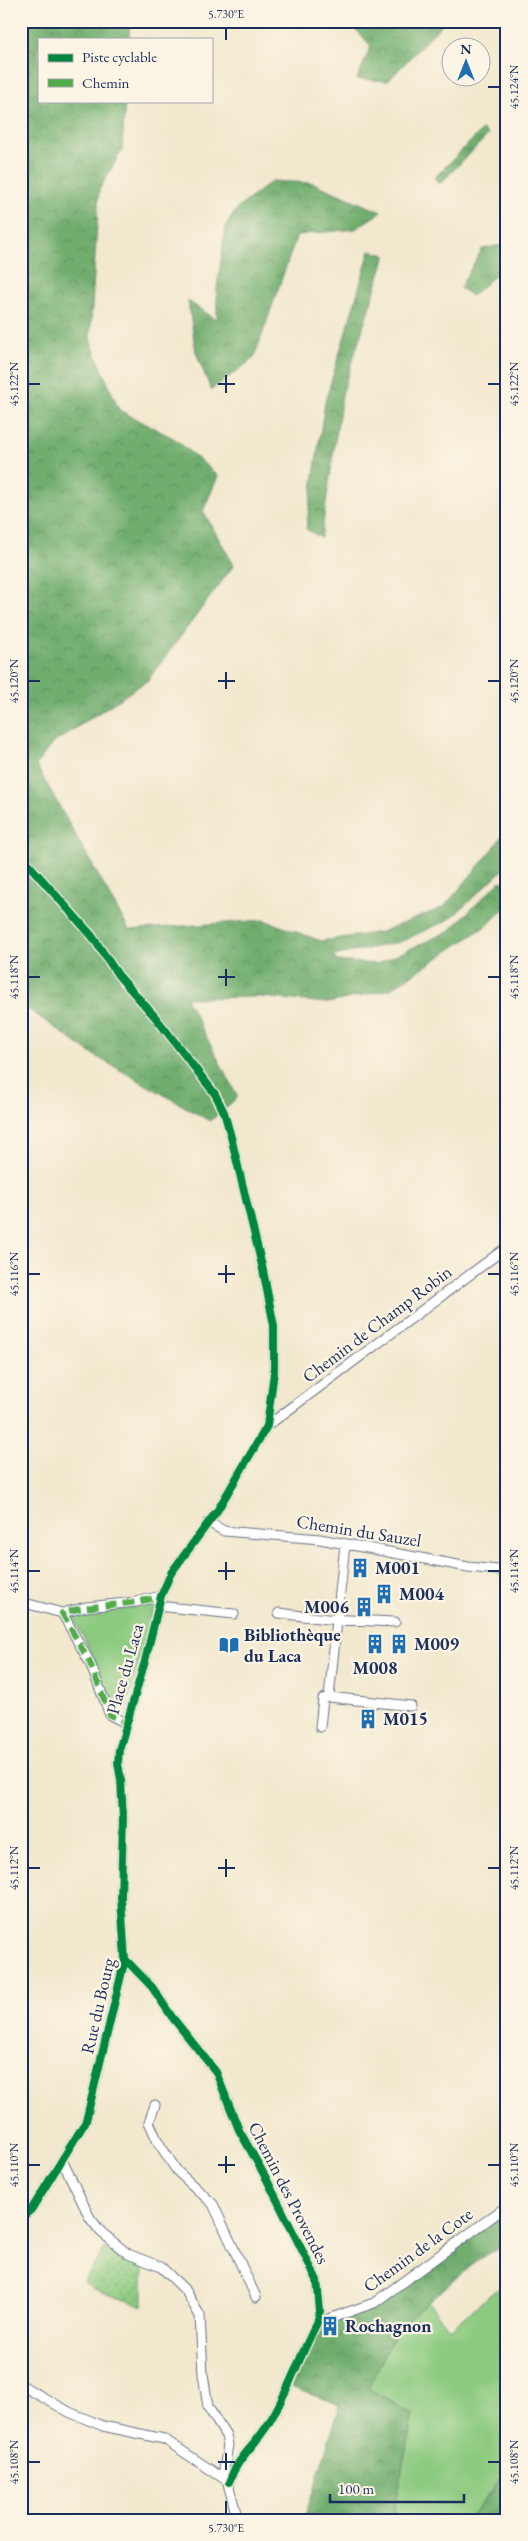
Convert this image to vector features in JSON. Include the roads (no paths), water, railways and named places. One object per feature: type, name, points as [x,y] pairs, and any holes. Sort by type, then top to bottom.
[{"type":"street","points":[[21,856],[92,936],[118,975],[194,1065],[215,1094],[224,1112],[263,1270],[274,1326],[274,1372],[267,1426],[239,1476],[171,1573],[161,1596]]},
{"type":"street","name":"Chemin de Champ Robin","points":[[267,1426],[507,1247]]},
{"type":"street","name":"Chemin du Sauzel","points":[[208,1522],[224,1531],[320,1539],[468,1567],[498,1570],[507,1568]]},
{"type":"street","points":[[329,1697],[339,1620],[345,1544]]},
{"type":"street","name":"Place du Laca","points":[[119,1750],[145,1661],[161,1596]]},
{"type":"street","name":"Place du Laca","points":[[126,1723],[110,1715],[90,1663],[62,1613],[86,1607],[136,1602],[161,1596]]},
{"type":"street","points":[[21,1602],[62,1613]]},
{"type":"street","points":[[158,1606],[234,1614]]},
{"type":"street","points":[[278,1613],[339,1620],[395,1622]]},
{"type":"street","points":[[320,1727],[323,1699],[329,1697],[411,1706]]},
{"type":"street","name":"Rue du Bourg","points":[[21,2218],[31,2210],[86,2121],[125,1959],[121,1898],[123,1818],[118,1763],[119,1750]]},
{"type":"street","name":"Chemin des Provendes","points":[[125,1959],[152,1987],[172,2017],[216,2072],[239,2130],[266,2178],[317,2280],[320,2311],[317,2323],[272,2418],[240,2458],[229,2482]]},
{"type":"street","points":[[154,2105],[149,2122],[158,2142],[177,2171],[213,2204],[256,2297]]},
{"type":"street","points":[[62,2160],[90,2218],[100,2232],[128,2254],[161,2267],[186,2291],[200,2316],[203,2374],[208,2407],[226,2436],[228,2452],[224,2469],[238,2520]]},
{"type":"street","name":"Chemin de la Cote","points":[[317,2323],[374,2304],[507,2206]]},
{"type":"street","points":[[21,2385],[69,2412],[102,2426],[164,2439],[229,2482]]},
{"type":"street","points":[[228,2452],[240,2458]]},
{"type":"place","name":"M001","points":[[360,1568]]},
{"type":"place","name":"M004","points":[[384,1594]]},
{"type":"place","name":"M006","points":[[364,1607]]},
{"type":"place","name":"M008","points":[[375,1644]]},
{"type":"place","name":"M009","points":[[399,1644]]},
{"type":"place","name":"Bibliothèque du Laca","points":[[229,1645]]},
{"type":"place","name":"M015","points":[[368,1719]]},
{"type":"place","name":"Rochagnon","points":[[330,2326]]}]
